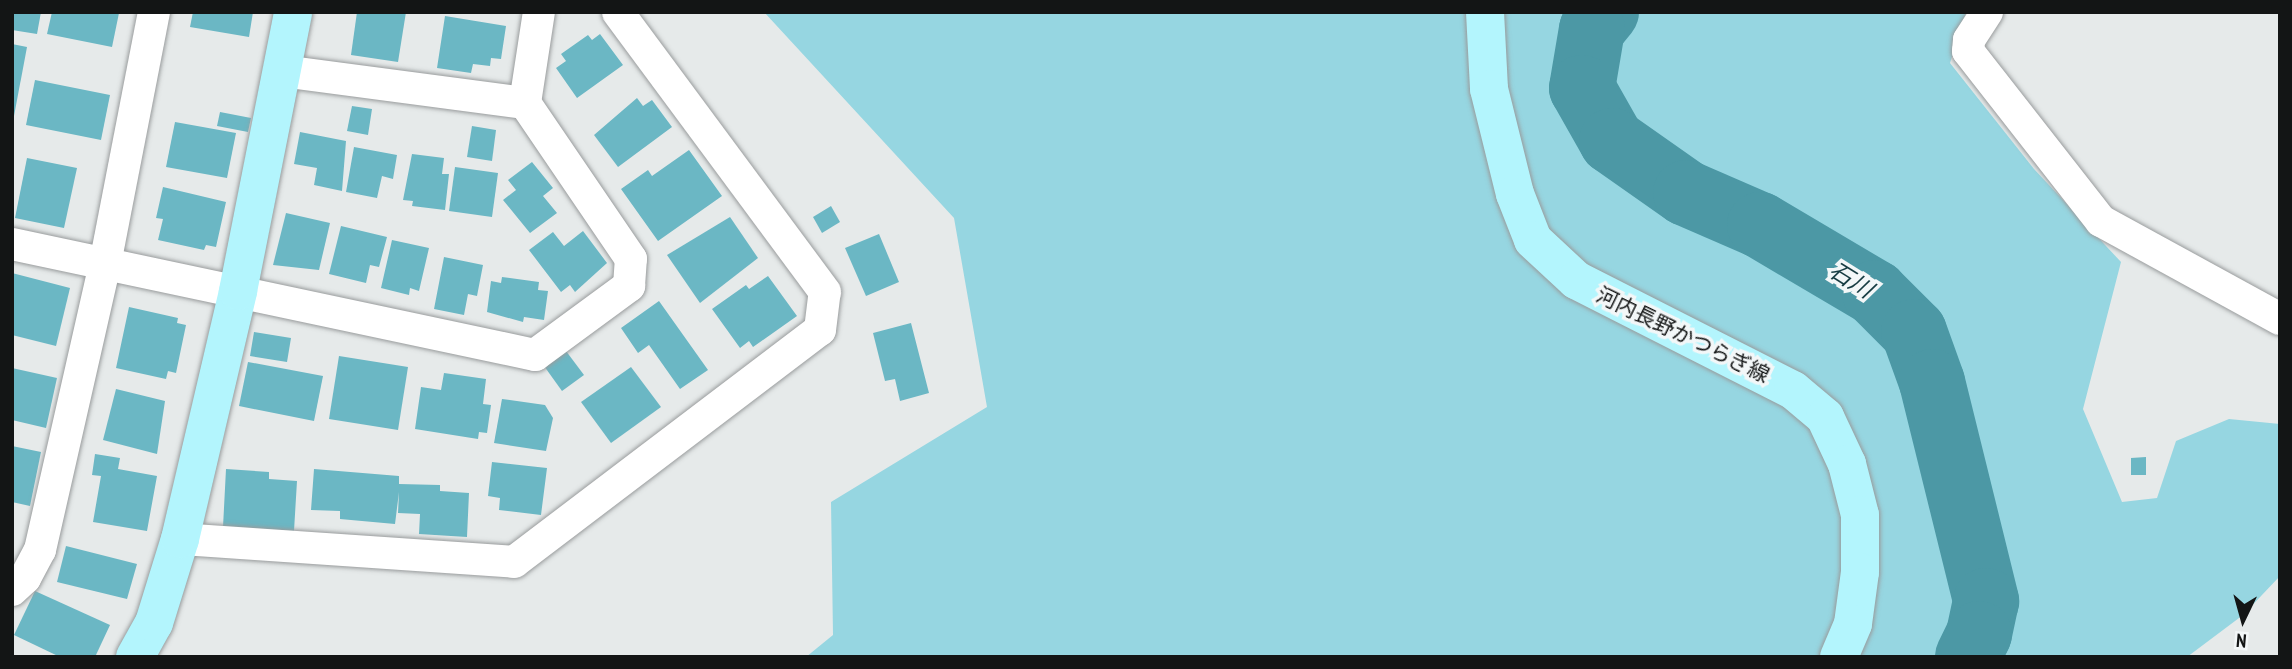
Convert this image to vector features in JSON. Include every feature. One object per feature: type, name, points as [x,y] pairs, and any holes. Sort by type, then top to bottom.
[{"type":"main road","points":[[135,657],[154,623],[180,538],[238,291],[293,12]]},
{"type":"main road","name":"河内長野かつらぎ線","points":[[1485,12],[1489,89],[1515,194],[1533,240],[1576,280],[1793,390],[1825,416],[1847,464],[1860,514],[1860,572],[1853,624],[1839,657]]},
{"type":"street","points":[[12,590],[25,578],[40,550],[104,264],[155,12]]},
{"type":"street","points":[[12,244],[535,355],[629,286],[631,259],[525,103],[539,12]]},
{"type":"street","points":[[180,538],[514,562],[820,330],[825,292],[618,12]]},
{"type":"street","points":[[1987,12],[1969,40],[1968,51],[2101,221],[2280,319]]},
{"type":"street","points":[[282,71],[525,103]]},
{"type":"shaded area","points":[[764,12],[1966,12],[1950,63],[2034,169],[2121,262],[2083,409],[2122,502],[2157,498],[2176,441],[2229,419],[2280,424],[2280,576],[2243,615],[2187,657],[806,657],[833,635],[831,502],[987,407],[954,218]]},
{"type":"building","points":[[12,12],[41,12],[37,34],[12,30]]},
{"type":"building","points":[[52,12],[119,13],[112,47],[47,34]]},
{"type":"building","points":[[193,12],[253,12],[249,37],[190,27]]},
{"type":"building","points":[[357,12],[406,12],[398,62],[351,55]]},
{"type":"building","points":[[445,16],[506,26],[501,59],[491,58],[490,66],[473,64],[471,73],[437,68]]},
{"type":"building","points":[[600,34],[623,65],[577,98],[556,68],[566,61],[561,54],[588,35],[592,40]]},
{"type":"building","points":[[12,44],[27,47],[14,116],[12,116]]},
{"type":"building","points":[[35,80],[110,95],[101,140],[26,125]]},
{"type":"building","points":[[637,98],[643,106],[652,100],[672,127],[618,167],[594,135]]},
{"type":"building","points":[[352,106],[372,109],[368,135],[347,131]]},
{"type":"building","points":[[220,112],[251,118],[248,132],[217,126]]},
{"type":"building","points":[[175,122],[236,133],[227,178],[166,167]]},
{"type":"building","points":[[472,126],[496,130],[492,161],[467,157]]},
{"type":"building","points":[[300,132],[346,141],[342,191],[314,185],[317,168],[294,164]]},
{"type":"building","points":[[354,147],[397,155],[393,179],[382,176],[377,198],[346,192]]},
{"type":"building","points":[[689,150],[722,196],[658,241],[621,189],[648,170],[652,176]]},
{"type":"building","points":[[412,154],[444,158],[442,174],[449,174],[445,210],[412,206],[413,201],[403,200]]},
{"type":"building","points":[[27,158],[77,168],[64,228],[15,218]]},
{"type":"building","points":[[532,162],[553,188],[543,196],[557,213],[530,233],[503,200],[516,190],[508,180]]},
{"type":"building","points":[[455,167],[498,173],[492,217],[449,211]]},
{"type":"building","points":[[163,187],[226,202],[216,247],[206,245],[204,250],[158,240],[163,219],[156,218]]},
{"type":"building","points":[[831,206],[840,222],[822,233],[813,217]]},
{"type":"building","points":[[286,213],[330,223],[319,270],[273,265]]},
{"type":"building","points":[[730,217],[758,258],[700,303],[667,255]]},
{"type":"building","points":[[341,226],[387,237],[379,267],[370,265],[366,283],[329,274]]},
{"type":"building","points":[[583,231],[607,263],[575,292],[570,285],[561,292],[529,250],[553,232],[564,246]]},
{"type":"building","points":[[879,234],[899,282],[866,296],[845,248]]},
{"type":"building","points":[[392,240],[429,248],[419,291],[410,288],[409,295],[381,288]]},
{"type":"building","points":[[444,257],[483,265],[477,296],[468,294],[464,315],[434,309]]},
{"type":"building","points":[[12,273],[70,288],[56,346],[12,335]]},
{"type":"building","points":[[768,276],[797,316],[753,347],[749,341],[740,348],[712,309],[746,285],[749,289]]},
{"type":"building","points":[[502,277],[539,282],[538,290],[548,291],[544,320],[524,317],[523,322],[487,312],[491,281],[501,283]]},
{"type":"building","points":[[659,301],[708,370],[680,389],[649,345],[638,353],[621,328]]},
{"type":"building","points":[[129,307],[178,318],[177,323],[186,325],[176,373],[168,371],[166,379],[116,368]]},
{"type":"building","points":[[911,323],[929,393],[900,401],[895,379],[885,381],[873,333]]},
{"type":"building","points":[[254,332],[291,338],[287,362],[250,356]]},
{"type":"building","points":[[566,351],[584,375],[562,391],[544,366]]},
{"type":"building","points":[[339,356],[408,367],[398,430],[329,419]]},
{"type":"building","points":[[248,362],[323,376],[314,421],[239,406]]},
{"type":"building","points":[[631,367],[661,407],[611,443],[581,402]]},
{"type":"building","points":[[12,368],[57,378],[46,428],[12,420]]},
{"type":"building","points":[[444,373],[486,379],[483,404],[491,405],[487,433],[479,432],[478,439],[415,429],[421,387],[441,390]]},
{"type":"building","points":[[116,389],[165,401],[157,454],[103,440]]},
{"type":"building","points":[[502,399],[545,405],[553,418],[546,451],[494,443]]},
{"type":"building","points":[[12,446],[41,452],[30,506],[12,502]]},
{"type":"building","points":[[95,454],[120,458],[118,469],[157,476],[147,531],[93,522],[101,476],[92,475]]},
{"type":"building","points":[[2146,457],[2146,475],[2131,475],[2131,458]]},
{"type":"building","points":[[492,462],[547,468],[541,515],[499,510],[500,498],[488,496]]},
{"type":"building","points":[[226,469],[269,472],[269,479],[297,481],[294,531],[223,527]]},
{"type":"building","points":[[314,469],[399,476],[399,484],[440,485],[440,491],[469,493],[467,537],[419,534],[420,514],[398,513],[399,492],[395,524],[340,519],[340,511],[311,510]]},
{"type":"building","points":[[66,546],[137,564],[127,599],[57,582]]},
{"type":"building","points":[[35,591],[110,625],[95,657],[60,657],[14,635]]},
{"type":"waterway","name":"石川","points":[[1606,12],[1592,29],[1582,88],[1612,141],[1686,193],[1760,225],[1875,293],[1914,332],[1932,382],[1986,601],[1979,634],[1968,657]]}]
